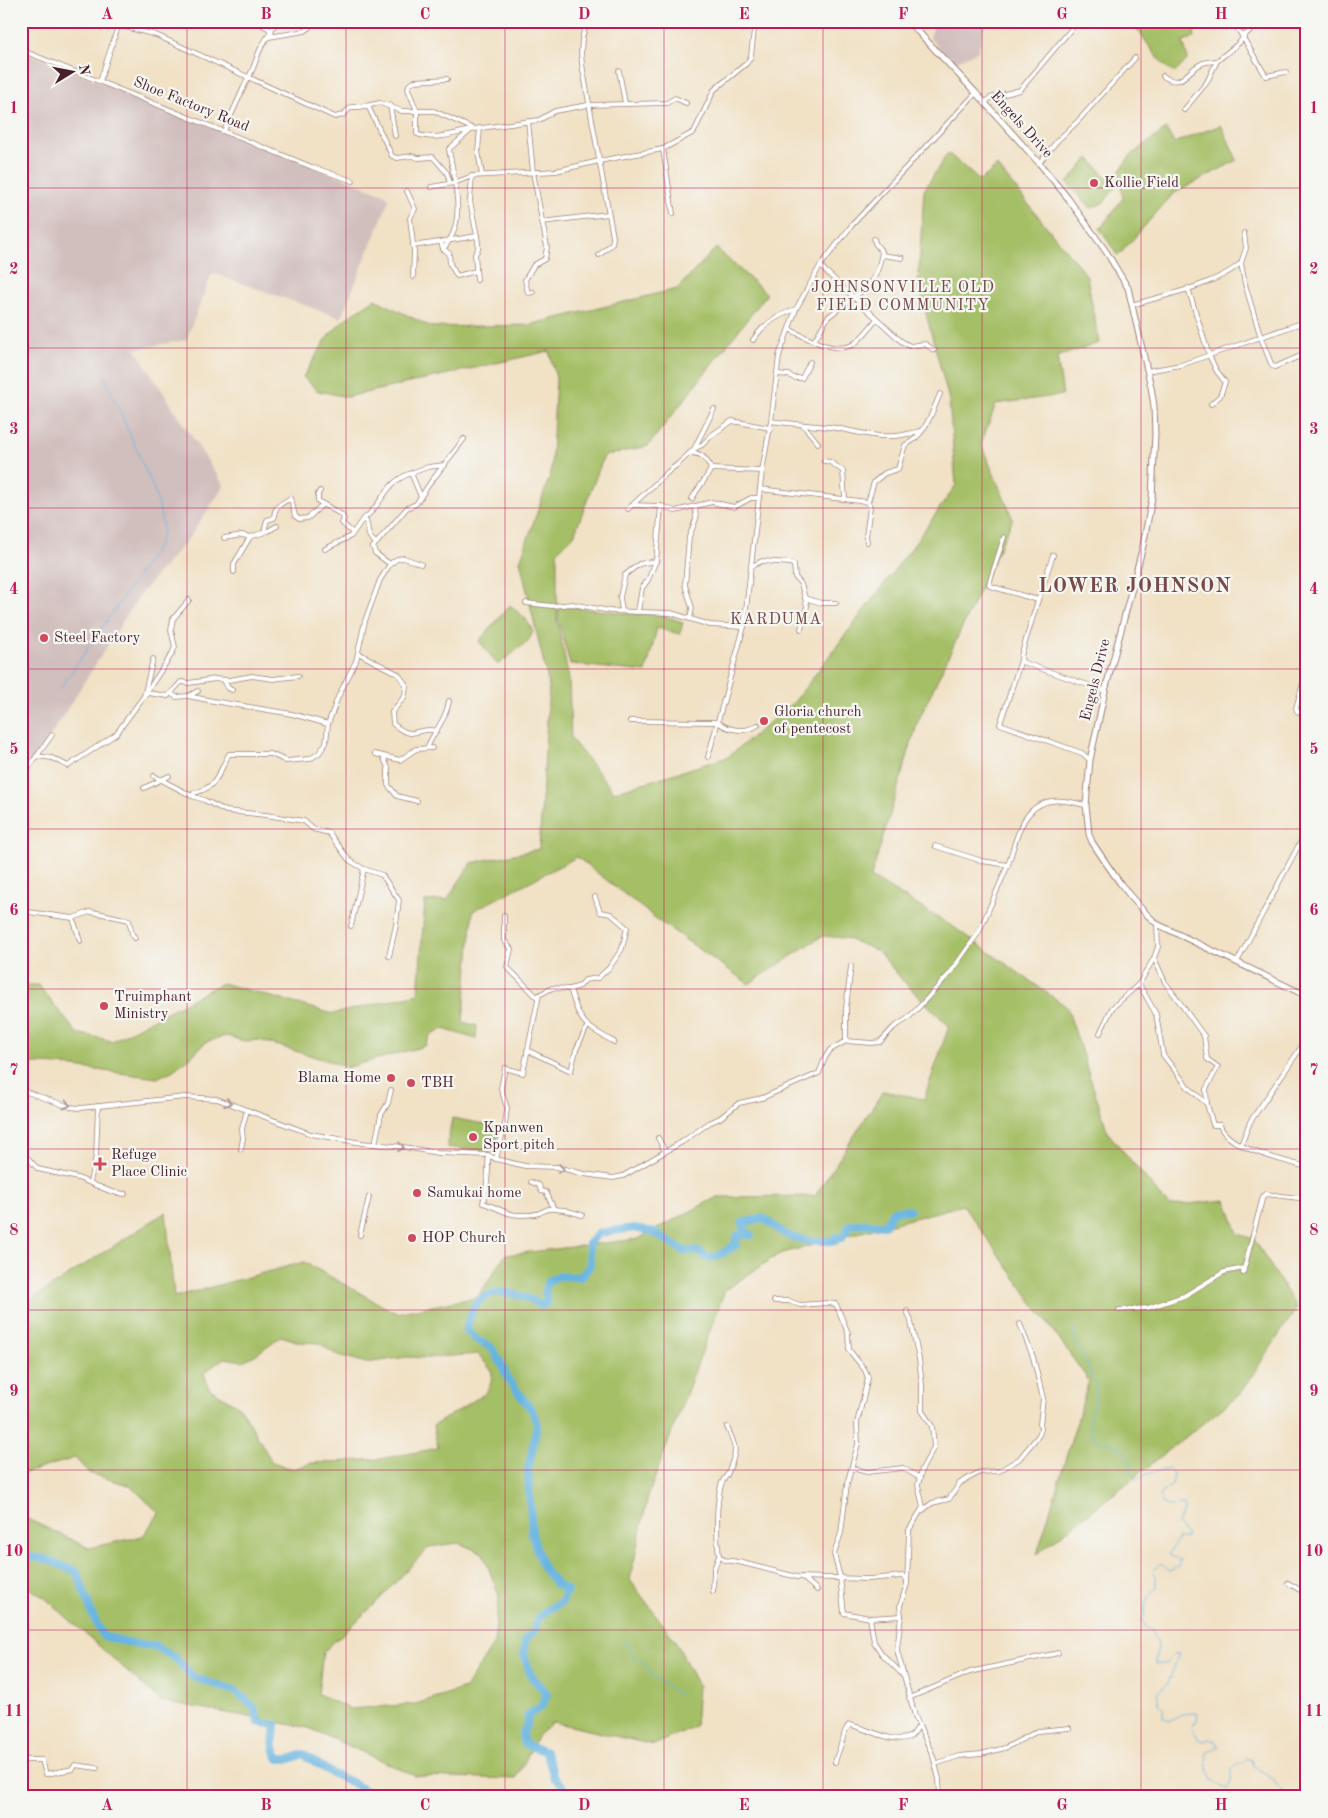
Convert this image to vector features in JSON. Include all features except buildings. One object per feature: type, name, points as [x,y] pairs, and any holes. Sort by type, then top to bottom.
[{"type":"street","points":[[255,21],[268,28],[270,35]]},
{"type":"street","points":[[224,131],[253,71],[262,46],[270,35],[276,21]]},
{"type":"street","points":[[431,187],[452,183],[472,176],[556,171],[663,149],[694,132],[714,90],[747,63],[750,56],[755,21]]},
{"type":"street","name":"Engels Drive","points":[[908,21],[1039,163],[1067,197],[1107,253],[1128,288],[1147,371],[1154,406],[1155,434],[1154,473],[1150,511],[1105,691],[1090,760],[1086,805],[1089,834],[1092,842],[1119,883],[1156,924],[1307,996]]},
{"type":"street","points":[[985,103],[990,98],[1020,90],[1078,21]]},
{"type":"street","points":[[1233,21],[1266,76],[1286,72]]},
{"type":"street","points":[[1184,110],[1207,82],[1217,61],[1262,21]]},
{"type":"street","points":[[588,22],[585,28],[581,56],[588,105],[613,237],[612,244],[599,255]]},
{"type":"street","points":[[100,81],[119,23],[156,35],[335,117],[343,115],[351,107],[380,103],[402,111],[434,111],[474,129]]},
{"type":"street","points":[[270,35],[305,31],[309,28]]},
{"type":"street","name":"Shoe Factory Road","points":[[21,50],[312,167],[353,181]]},
{"type":"street","points":[[1039,163],[1057,141],[1077,122],[1135,58]]},
{"type":"street","points":[[1163,76],[1171,82],[1175,82],[1184,78],[1202,64],[1217,61]]},
{"type":"street","points":[[620,71],[626,103]]},
{"type":"street","points":[[447,79],[415,81],[409,85],[408,89],[417,111],[416,130],[418,135],[434,136],[539,120],[555,111],[588,105],[667,103],[675,98],[686,102]]},
{"type":"street","points":[[708,757],[744,627],[762,471],[771,422],[779,356],[796,309],[820,266],[852,225],[976,93]]},
{"type":"street","points":[[368,106],[392,156],[397,158],[412,156],[418,158],[433,157],[452,183]]},
{"type":"street","points":[[390,106],[396,136]]},
{"type":"street","points":[[528,121],[533,172],[547,247],[545,259],[534,265],[525,280],[528,293],[534,292]]},
{"type":"street","points":[[480,128],[478,151],[482,175]]},
{"type":"street","points":[[443,249],[451,240],[459,207],[452,183],[449,149],[474,129]]},
{"type":"street","points":[[663,149],[673,214]]},
{"type":"street","points":[[472,176],[470,202],[478,245],[475,254],[477,280]]},
{"type":"street","points":[[406,191],[415,209],[410,218],[413,246],[413,277]]},
{"type":"street","points":[[542,222],[608,214]]},
{"type":"street","points":[[1244,233],[1246,248],[1241,264],[1245,284],[1273,367],[1307,354]]},
{"type":"street","points":[[413,246],[476,236]]},
{"type":"street","points":[[814,341],[828,317],[866,288],[875,276],[880,266],[882,252],[874,239]]},
{"type":"street","points":[[441,242],[443,249],[449,253],[450,264],[457,276],[476,271]]},
{"type":"street","points":[[882,254],[902,258]]},
{"type":"street","points":[[1132,305],[1216,279],[1232,272],[1241,264]]},
{"type":"street","points":[[820,266],[901,341],[910,346],[926,344],[934,350]]},
{"type":"street","points":[[1188,288],[1209,355],[1216,370],[1225,382],[1220,396],[1211,404]]},
{"type":"street","points":[[753,340],[760,329],[775,318],[796,309]]},
{"type":"street","points":[[789,329],[814,341],[833,346],[847,347],[854,344],[877,320]]},
{"type":"street","points":[[1147,371],[1181,365],[1307,322]]},
{"type":"street","points":[[777,374],[802,378],[810,362]]},
{"type":"street","points":[[867,542],[866,536],[870,507],[868,502],[874,482],[885,473],[898,469],[905,445],[913,442],[922,431],[940,394]]},
{"type":"street","points":[[694,449],[714,409]]},
{"type":"street","points":[[628,509],[694,449],[702,445],[732,421],[770,428]]},
{"type":"street","points":[[771,422],[831,427],[857,433],[890,435],[903,435],[922,431]]},
{"type":"street","points":[[803,425],[818,443]]},
{"type":"street","points":[[390,564],[375,554],[374,547],[376,543],[407,508],[416,504],[464,439]]},
{"type":"street","points":[[688,455],[696,453],[701,456],[708,461],[711,469],[704,484],[696,491],[692,499]]},
{"type":"street","points":[[824,461],[830,462],[843,471],[845,499]]},
{"type":"street","points":[[325,549],[351,536],[386,489],[401,476],[428,467],[445,465]]},
{"type":"street","points":[[711,469],[762,471]]},
{"type":"street","points":[[411,472],[421,497]]},
{"type":"street","points":[[760,488],[868,502]]},
{"type":"street","points":[[320,491],[317,498],[323,504],[342,515],[344,519],[342,523],[354,533]]},
{"type":"street","points":[[264,532],[267,520],[274,518],[276,508],[291,498],[295,516],[299,519],[308,518],[323,504]]},
{"type":"street","points":[[632,504],[661,506],[675,511],[686,510],[712,502],[734,506],[751,498],[759,498]]},
{"type":"street","points":[[638,611],[642,588],[648,580],[656,561],[661,506]]},
{"type":"street","points":[[690,619],[692,608],[685,585],[689,538],[696,519],[695,506]]},
{"type":"street","points":[[362,520],[366,521],[368,526],[367,533],[370,539],[376,543]]},
{"type":"street","points":[[224,538],[242,535],[250,537],[277,526]]},
{"type":"street","points":[[234,572],[234,564],[250,537]]},
{"type":"street","points":[[1004,537],[989,584],[990,586],[1038,600]]},
{"type":"street","points":[[1053,554],[1000,724],[1082,753],[1090,760]]},
{"type":"street","points":[[192,796],[194,793],[211,786],[229,754],[271,754],[286,761],[310,759],[319,753],[326,744],[328,724],[338,697],[356,661],[365,621],[376,589],[390,564],[397,559],[404,558],[421,564]]},
{"type":"street","points":[[622,611],[620,597],[625,575],[639,564],[656,561]]},
{"type":"street","points":[[752,566],[762,561],[790,562],[794,565],[794,577],[801,584],[807,606],[801,629]]},
{"type":"street","points":[[805,598],[820,602],[836,603]]},
{"type":"street","points":[[36,756],[52,758],[68,766],[116,734],[172,654],[175,647],[171,630],[173,619],[189,600]]},
{"type":"street","points":[[526,602],[552,606],[572,604],[622,611],[671,613],[710,625],[744,627]]},
{"type":"street","points":[[358,653],[398,674],[406,685],[405,696],[392,712],[393,724],[399,729],[412,734],[428,729],[436,730]]},
{"type":"street","points":[[144,696],[153,659]]},
{"type":"street","points":[[1021,660],[1022,662],[1105,691]]},
{"type":"street","points":[[1307,669],[1296,708],[1297,711],[1307,717]]},
{"type":"street","points":[[144,696],[148,693],[168,696],[181,682],[189,683],[193,681],[224,680],[252,676],[273,679],[298,676]]},
{"type":"street","points":[[224,680],[228,688],[232,690]]},
{"type":"street","points":[[188,696],[198,691]]},
{"type":"street","points":[[172,692],[176,697],[188,696],[292,714],[328,724]]},
{"type":"street","points":[[375,754],[400,760],[416,749],[430,748],[436,730],[447,712],[449,701]]},
{"type":"street","points":[[630,720],[718,722],[724,727],[738,730],[752,729],[758,725]]},
{"type":"street","points":[[21,778],[52,735]]},
{"type":"street","points":[[383,756],[388,768],[388,785],[396,796],[417,801]]},
{"type":"street","points":[[154,776],[226,811],[304,821],[313,830],[329,833],[349,860],[364,869],[382,876],[399,900],[389,956]]},
{"type":"street","points":[[144,788],[169,776]]},
{"type":"street","points":[[21,1090],[70,1108],[185,1097],[217,1099],[311,1134],[438,1153],[488,1155],[496,1159],[525,1166],[557,1168],[613,1178],[623,1176],[720,1118],[739,1103],[762,1098],[818,1073],[830,1050],[846,1041],[880,1042],[894,1027],[907,1019],[950,973],[979,932],[1008,865],[1022,824],[1031,810],[1051,801],[1086,805]]},
{"type":"street","points":[[1237,962],[1305,840],[1307,826]]},
{"type":"street","points":[[935,846],[982,861],[1008,865]]},
{"type":"street","points":[[352,926],[364,869]]},
{"type":"street","points":[[496,1159],[505,1125],[507,1108],[501,1088],[505,1068],[523,1073],[539,996],[552,988],[570,989],[580,986],[585,980],[598,978],[609,968],[622,949],[627,928],[611,914],[600,912],[594,897]]},
{"type":"street","points":[[21,911],[73,918],[90,912],[130,920],[132,934],[135,938]]},
{"type":"street","points":[[504,916],[504,940],[511,949],[507,967],[538,998]]},
{"type":"street","points":[[73,918],[80,941]]},
{"type":"street","points":[[1100,1032],[1112,1008],[1139,984],[1154,958],[1158,947],[1156,924]]},
{"type":"street","points":[[1154,958],[1165,982],[1204,1036],[1207,1059],[1218,1066],[1206,1089],[1207,1104],[1213,1125],[1220,1125],[1221,1131],[1241,1145],[1307,1168]]},
{"type":"street","points":[[846,1041],[846,1008],[851,966]]},
{"type":"street","points":[[1139,984],[1156,1014],[1163,1055],[1188,1088],[1207,1104]]},
{"type":"street","points":[[570,989],[576,1010],[587,1027],[614,1042]]},
{"type":"street","points":[[527,1050],[571,1071],[576,1050],[587,1027]]},
{"type":"street","points":[[1241,1145],[1250,1122],[1302,1046],[1307,1043]]},
{"type":"street","points":[[375,1144],[380,1115],[388,1103],[391,1090]]},
{"type":"street","points":[[90,1182],[96,1156],[98,1106]]},
{"type":"street","points":[[241,1148],[242,1129],[247,1110]]},
{"type":"street","points":[[658,1138],[666,1151]]},
{"type":"street","points":[[21,1147],[26,1156],[38,1169],[90,1182],[112,1192],[125,1194]]},
{"type":"street","points":[[488,1155],[489,1170],[483,1203],[497,1207],[502,1212],[520,1216],[538,1214],[547,1208],[582,1215]]},
{"type":"street","points":[[531,1182],[539,1185],[541,1191],[546,1192],[554,1208]]},
{"type":"street","points":[[1243,1273],[1263,1196],[1266,1194],[1307,1199]]},
{"type":"street","points":[[360,1235],[369,1197]]},
{"type":"street","points":[[1119,1310],[1148,1308],[1184,1296],[1224,1272],[1244,1268]]},
{"type":"street","points":[[774,1300],[790,1301],[800,1305],[836,1304],[848,1332],[849,1350],[865,1370],[868,1378],[857,1423],[858,1444],[847,1484],[841,1533],[834,1554],[840,1577],[844,1613],[870,1618],[901,1616]]},
{"type":"street","points":[[907,1311],[919,1359],[922,1411],[932,1426],[934,1447],[922,1469],[918,1485],[923,1507],[909,1530],[907,1579],[900,1606],[901,1616],[897,1650],[918,1727],[936,1764],[940,1779],[940,1797]]},
{"type":"street","points":[[920,1512],[932,1504],[949,1499],[960,1483],[980,1472],[999,1471],[1019,1459],[1038,1435],[1041,1428],[1043,1398],[1033,1357],[1020,1324]]},
{"type":"street","points":[[713,1591],[714,1569],[719,1556],[718,1501],[722,1482],[735,1455],[735,1444],[727,1427]]},
{"type":"street","points":[[852,1468],[867,1472],[903,1468],[920,1478]]},
{"type":"street","points":[[719,1556],[724,1560],[739,1562],[796,1577],[869,1579],[902,1576],[907,1579]]},
{"type":"street","points":[[802,1577],[817,1590]]},
{"type":"street","points":[[1288,1583],[1307,1594]]},
{"type":"street","points":[[870,1618],[874,1642],[882,1654],[904,1675]]},
{"type":"street","points":[[909,1698],[970,1672],[1058,1653]]},
{"type":"street","points":[[835,1762],[849,1725],[876,1734],[903,1739],[912,1736],[918,1727]]},
{"type":"street","points":[[936,1764],[959,1756],[980,1754],[1005,1748],[1038,1731],[1068,1728]]},
{"type":"street","points":[[21,1760],[42,1760],[46,1774],[73,1769],[75,1766],[97,1768]]},
{"type":"shaded area","points":[[935,21],[986,21],[978,51],[953,63],[930,38]]},
{"type":"shaded area","points":[[21,51],[384,194],[389,198],[341,318],[212,273],[186,340],[135,349],[224,486],[189,538],[140,594],[21,782]]},
{"type":"green space","points":[[1143,21],[1203,21],[1195,27],[1194,38],[1183,41],[1188,59],[1175,73],[1159,59],[1136,27]]},
{"type":"green space","points":[[1221,125],[1237,160],[1173,194],[1118,256],[1100,229],[1123,198],[1119,172],[1130,156],[1166,129],[1174,143]]},
{"type":"green space","points":[[948,153],[980,181],[997,166],[1087,276],[1099,343],[1057,357],[1063,395],[996,404],[981,444],[1013,519],[918,721],[871,877],[955,928],[1067,1007],[1108,1133],[1169,1206],[1226,1200],[1238,1234],[1254,1239],[1297,1308],[1239,1395],[1037,1554],[1089,1381],[963,1205],[779,1254],[725,1290],[648,1496],[630,1580],[676,1642],[698,1686],[695,1726],[654,1745],[553,1722],[538,1735],[516,1779],[415,1776],[309,1728],[161,1701],[45,1598],[21,1583],[21,1516],[89,1548],[143,1536],[159,1513],[131,1486],[89,1473],[75,1458],[21,1474],[21,1306],[166,1212],[174,1297],[304,1262],[396,1313],[478,1297],[505,1255],[638,1239],[717,1197],[815,1196],[883,1091],[924,1099],[949,1026],[903,981],[878,951],[845,938],[822,936],[749,984],[659,921],[577,857],[473,911],[463,1022],[477,1026],[476,1039],[443,1029],[431,1034],[425,1046],[345,1068],[342,1065],[259,1040],[244,1041],[226,1036],[206,1042],[191,1057],[172,1071],[157,1078],[59,1065],[21,1063],[21,985],[38,985],[77,1033],[112,1041],[222,983],[333,1014],[418,994],[425,901],[447,900],[471,863],[539,849],[549,686],[520,561],[551,473],[556,378],[549,351],[347,397],[318,391],[303,377],[329,335],[345,319],[375,299],[431,327],[529,325],[677,289],[716,248],[767,294],[648,446],[604,456],[574,535],[557,552],[557,620],[569,679],[571,739],[614,792],[728,757],[795,701],[916,542],[956,485],[949,400],[918,283],[924,190]],"holes":[[[281,1336],[300,1342],[319,1343],[335,1354],[366,1363],[407,1357],[426,1358],[478,1354],[492,1371],[491,1383],[486,1393],[433,1426],[438,1448],[380,1459],[312,1463],[293,1469],[272,1462],[241,1408],[209,1388],[204,1373],[224,1358],[243,1361],[255,1355]],[[458,1543],[483,1553],[499,1596],[494,1643],[465,1688],[416,1704],[350,1709],[318,1694],[323,1652],[374,1605],[429,1547]]]},
{"type":"green space","points":[[1089,158],[1116,187],[1103,203],[1091,208],[1067,183]]},
{"type":"green space","points":[[510,605],[526,619],[533,632],[528,641],[498,665],[479,641]]},
{"type":"green space","points":[[559,606],[636,614],[657,614],[683,622],[680,634],[657,628],[646,672],[570,664],[558,618]]},
{"type":"green space","name":"Kpanwen Sport pitch","points":[[452,1118],[500,1127],[494,1153],[447,1147]]},
{"type":"waterway","points":[[60,689],[158,546],[163,531],[155,492],[104,375]]},
{"type":"waterway","points":[[566,1797],[562,1785],[554,1777],[546,1752],[524,1744],[522,1733],[527,1725],[528,1715],[541,1707],[547,1694],[531,1676],[524,1655],[525,1640],[535,1630],[538,1618],[562,1602],[567,1590],[557,1585],[542,1566],[532,1534],[528,1471],[537,1425],[532,1410],[509,1381],[491,1347],[477,1340],[466,1330],[474,1307],[483,1298],[499,1293],[517,1295],[542,1306],[547,1302],[545,1292],[548,1281],[558,1276],[581,1277],[590,1265],[589,1243],[599,1233],[634,1228],[653,1232],[684,1251],[698,1251],[706,1257],[716,1257],[736,1245],[735,1241],[738,1235],[751,1235],[744,1229],[742,1223],[763,1218],[786,1235],[807,1241],[835,1241],[835,1237],[842,1238],[850,1225],[885,1225],[893,1211],[910,1210]]},
{"type":"waterway","points":[[1074,1328],[1079,1351],[1086,1361],[1096,1385],[1090,1419],[1091,1432],[1098,1441],[1115,1444],[1124,1451],[1130,1461],[1133,1478],[1140,1479],[1146,1474],[1169,1469],[1174,1474],[1172,1485],[1159,1496],[1165,1505],[1184,1505],[1185,1509],[1177,1523],[1187,1536],[1186,1538],[1178,1538],[1169,1555],[1180,1560],[1178,1567],[1170,1571],[1161,1564],[1153,1571],[1156,1587],[1147,1601],[1142,1619],[1146,1628],[1152,1630],[1154,1639],[1157,1640],[1156,1664],[1166,1663],[1175,1654],[1179,1654],[1168,1684],[1157,1692],[1159,1704],[1164,1708],[1164,1718],[1169,1721],[1182,1714],[1198,1713],[1197,1720],[1192,1727],[1198,1739],[1216,1741],[1219,1746],[1207,1753],[1206,1758],[1210,1775],[1217,1784],[1227,1789],[1231,1782],[1232,1769],[1236,1765],[1244,1763],[1247,1758],[1252,1760],[1254,1766],[1273,1780],[1286,1797]]},
{"type":"waterway","points":[[21,1555],[42,1559]]},
{"type":"waterway","points":[[39,1558],[49,1560],[77,1572],[92,1614],[103,1636],[135,1644],[155,1646],[175,1658],[193,1677],[237,1692],[254,1707],[258,1722],[276,1725],[273,1742],[279,1759],[290,1759],[303,1754],[333,1774],[367,1792],[378,1794],[378,1797]]},
{"type":"waterway","points":[[621,1642],[627,1643],[635,1660],[642,1660],[651,1675],[680,1695]]},
{"type":"place","name":"Kollie Field","points":[[1094,183]]},
{"type":"place","name":"Steel Factory","points":[[44,638]]},
{"type":"place","name":"Gloria church of pentecost","points":[[764,721]]},
{"type":"place","name":"Truimphant Ministry","points":[[104,1006]]},
{"type":"place","name":"Blama Home","points":[[391,1078]]},
{"type":"place","name":"TBH","points":[[411,1083]]},
{"type":"place","name":"Kpanwen Sport pitch","points":[[473,1137]]},
{"type":"place","name":"Refuge Place Clinic","points":[[100,1164]]},
{"type":"place","name":"Samukai home","points":[[417,1193]]},
{"type":"place","name":"HOP Church","points":[[412,1238]]},
{"type":"district","name":"JOHNSONVILLE OLD FIELD COMMUNITY","points":[[903,297]]},
{"type":"district","name":"LOWER JOHNSON","points":[[1135,587]]},
{"type":"district","name":"KARDUMA","points":[[776,620]]}]
